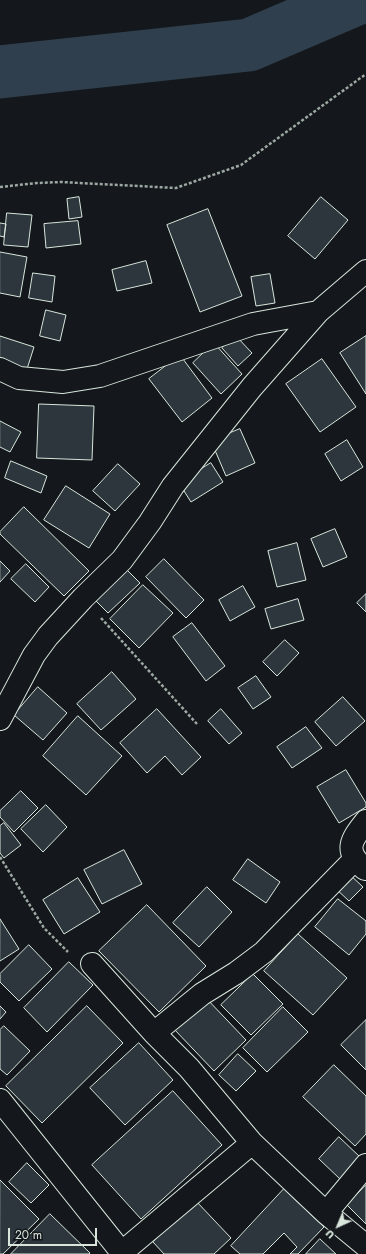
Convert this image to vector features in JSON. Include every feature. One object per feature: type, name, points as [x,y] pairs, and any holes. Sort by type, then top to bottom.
[{"type":"street","points":[[0,719],[34,655],[48,636],[122,560],[150,522],[173,486],[252,387],[318,312],[366,271]]},
{"type":"street","points":[[0,369],[19,378],[63,382],[100,376],[253,324],[318,312]]},
{"type":"street","points":[[154,1033],[202,994],[236,973],[264,952],[361,864],[352,856],[351,845],[356,834],[366,821]]},
{"type":"street","points":[[92,964],[154,1033],[189,1068],[252,1143],[359,1246]]},
{"type":"street","points":[[0,1100],[122,1253],[252,1143]]},
{"type":"street","points":[[326,1213],[366,1165]]},
{"type":"path","points":[[0,188],[37,183],[61,182],[176,188],[241,165],[366,74]]},
{"type":"path","points":[[84,598],[198,724]]},
{"type":"path","points":[[0,857],[44,928],[70,953],[92,964]]},
{"type":"building","points":[[79,197],[82,217],[69,219],[67,199]]},
{"type":"building","points":[[321,197],[348,220],[315,259],[288,236]]},
{"type":"building","points":[[208,209],[242,296],[200,312],[167,225]]},
{"type":"building","points":[[7,213],[32,215],[28,247],[4,245]]},
{"type":"building","points":[[78,221],[81,244],[46,248],[44,224]]},
{"type":"building","points":[[0,223],[6,224],[4,237],[0,236]]},
{"type":"building","points":[[0,252],[27,257],[20,297],[0,293]]},
{"type":"building","points":[[146,261],[152,283],[117,291],[112,270]]},
{"type":"building","points":[[33,273],[55,276],[52,302],[29,298]]},
{"type":"building","points":[[270,274],[275,303],[256,306],[251,277]]},
{"type":"building","points":[[46,310],[66,315],[60,341],[40,336]]},
{"type":"building","points":[[0,336],[34,347],[27,369],[0,360]]},
{"type":"building","points":[[236,336],[252,353],[238,366],[222,348]]},
{"type":"building","points":[[366,336],[366,394],[340,353]]},
{"type":"building","points":[[214,343],[242,374],[221,394],[193,363]]},
{"type":"building","points":[[180,355],[212,398],[182,422],[149,379]]},
{"type":"building","points":[[322,359],[356,407],[320,432],[286,384]]},
{"type":"building","points":[[39,404],[94,406],[92,460],[37,458]]},
{"type":"building","points":[[0,421],[21,432],[10,452],[0,447]]},
{"type":"building","points":[[240,429],[255,463],[226,476],[211,441]]},
{"type":"building","points":[[347,440],[363,467],[341,481],[325,454]]},
{"type":"building","points":[[11,461],[47,476],[41,493],[5,478]]},
{"type":"building","points":[[211,463],[223,482],[191,502],[179,483]]},
{"type":"building","points":[[118,464],[140,484],[115,511],[93,491]]},
{"type":"building","points":[[66,486],[110,514],[89,548],[44,520]]},
{"type":"building","points":[[24,507],[89,571],[64,596],[0,534],[0,532]]},
{"type":"building","points":[[335,529],[347,557],[323,567],[311,539]]},
{"type":"building","points":[[297,543],[306,580],[277,587],[268,551]]},
{"type":"building","points":[[164,559],[204,600],[186,618],[146,577]]},
{"type":"building","points":[[0,561],[10,571],[0,582]]},
{"type":"building","points":[[26,564],[49,587],[35,602],[11,579]]},
{"type":"building","points":[[123,566],[140,583],[108,613],[91,596]]},
{"type":"building","points":[[143,585],[173,613],[139,648],[110,619]]},
{"type":"building","points":[[243,586],[255,607],[230,621],[219,600]]},
{"type":"building","points":[[366,594],[366,612],[357,603]]},
{"type":"building","points":[[298,599],[304,620],[271,629],[265,609]]},
{"type":"building","points":[[192,623],[225,666],[206,681],[173,637]]},
{"type":"building","points":[[285,640],[299,653],[277,676],[263,662]]},
{"type":"building","points":[[112,672],[136,699],[101,730],[77,704]]},
{"type":"building","points":[[256,676],[271,697],[253,709],[238,688]]},
{"type":"building","points":[[38,687],[67,713],[43,740],[14,715]]},
{"type":"building","points":[[343,697],[365,721],[336,746],[315,722]]},
{"type":"building","points":[[157,709],[201,757],[182,775],[165,756],[147,773],[120,743]]},
{"type":"building","points":[[221,709],[242,733],[229,744],[208,721]]},
{"type":"building","points":[[78,716],[122,756],[86,795],[43,756]]},
{"type":"building","points":[[306,727],[322,748],[292,768],[277,747]]},
{"type":"building","points":[[346,770],[366,803],[366,807],[339,823],[317,787]]},
{"type":"building","points":[[21,791],[38,808],[14,832],[0,817],[0,811]]},
{"type":"building","points":[[46,805],[67,827],[43,852],[21,829]]},
{"type":"building","points":[[4,823],[21,845],[4,858],[0,853],[0,826]]},
{"type":"building","points":[[124,850],[142,884],[102,904],[84,870]]},
{"type":"building","points":[[248,859],[280,882],[266,903],[233,880]]},
{"type":"building","points":[[347,872],[363,887],[349,901],[334,887]]},
{"type":"building","points":[[78,878],[100,912],[64,934],[43,900]]},
{"type":"building","points":[[207,887],[232,912],[199,947],[173,923]]},
{"type":"building","points":[[338,899],[366,921],[366,934],[349,955],[315,927]]},
{"type":"building","points":[[147,905],[206,966],[159,1012],[99,951]]},
{"type":"building","points":[[0,919],[19,949],[0,961]]},
{"type":"building","points":[[298,934],[347,978],[313,1015],[264,971]]},
{"type":"building","points":[[29,945],[52,969],[19,1001],[0,982],[0,974]]},
{"type":"building","points":[[69,962],[93,985],[47,1032],[24,1008]]},
{"type":"building","points":[[253,974],[283,1004],[251,1035],[221,1005]]},
{"type":"building","points":[[205,997],[246,1040],[214,1071],[173,1028]]},
{"type":"building","points":[[0,1006],[6,1012],[0,1019]]},
{"type":"building","points":[[87,1006],[123,1043],[42,1123],[6,1086]]},
{"type":"building","points":[[283,1007],[308,1032],[267,1072],[243,1048]]},
{"type":"building","points":[[366,1020],[366,1070],[341,1045]]},
{"type":"building","points":[[4,1026],[30,1051],[7,1075],[0,1069],[0,1030]]},
{"type":"building","points":[[139,1043],[173,1080],[125,1125],[90,1088]]},
{"type":"building","points":[[238,1054],[256,1071],[236,1091],[219,1075]]},
{"type":"building","points":[[334,1065],[366,1096],[366,1134],[355,1146],[303,1097]]},
{"type":"building","points":[[173,1091],[222,1145],[141,1219],[92,1165]]},
{"type":"building","points":[[339,1137],[360,1157],[340,1179],[319,1159]]},
{"type":"building","points":[[27,1163],[49,1185],[31,1203],[9,1182]]},
{"type":"building","points":[[0,1180],[39,1219],[3,1254],[0,1254]]},
{"type":"building","points":[[366,1185],[366,1224],[347,1205]]},
{"type":"building","points":[[284,1189],[324,1227],[298,1254],[290,1254],[297,1247],[284,1233],[263,1254],[240,1254],[231,1246]]},
{"type":"building","points":[[196,1201],[231,1238],[214,1254],[164,1254],[153,1242]]},
{"type":"building","points":[[50,1214],[90,1253],[11,1254]]},
{"type":"building","points":[[320,1239],[336,1254],[306,1254]]},
{"type":"waterway","points":[[0,72],[249,45],[354,0]]}]
